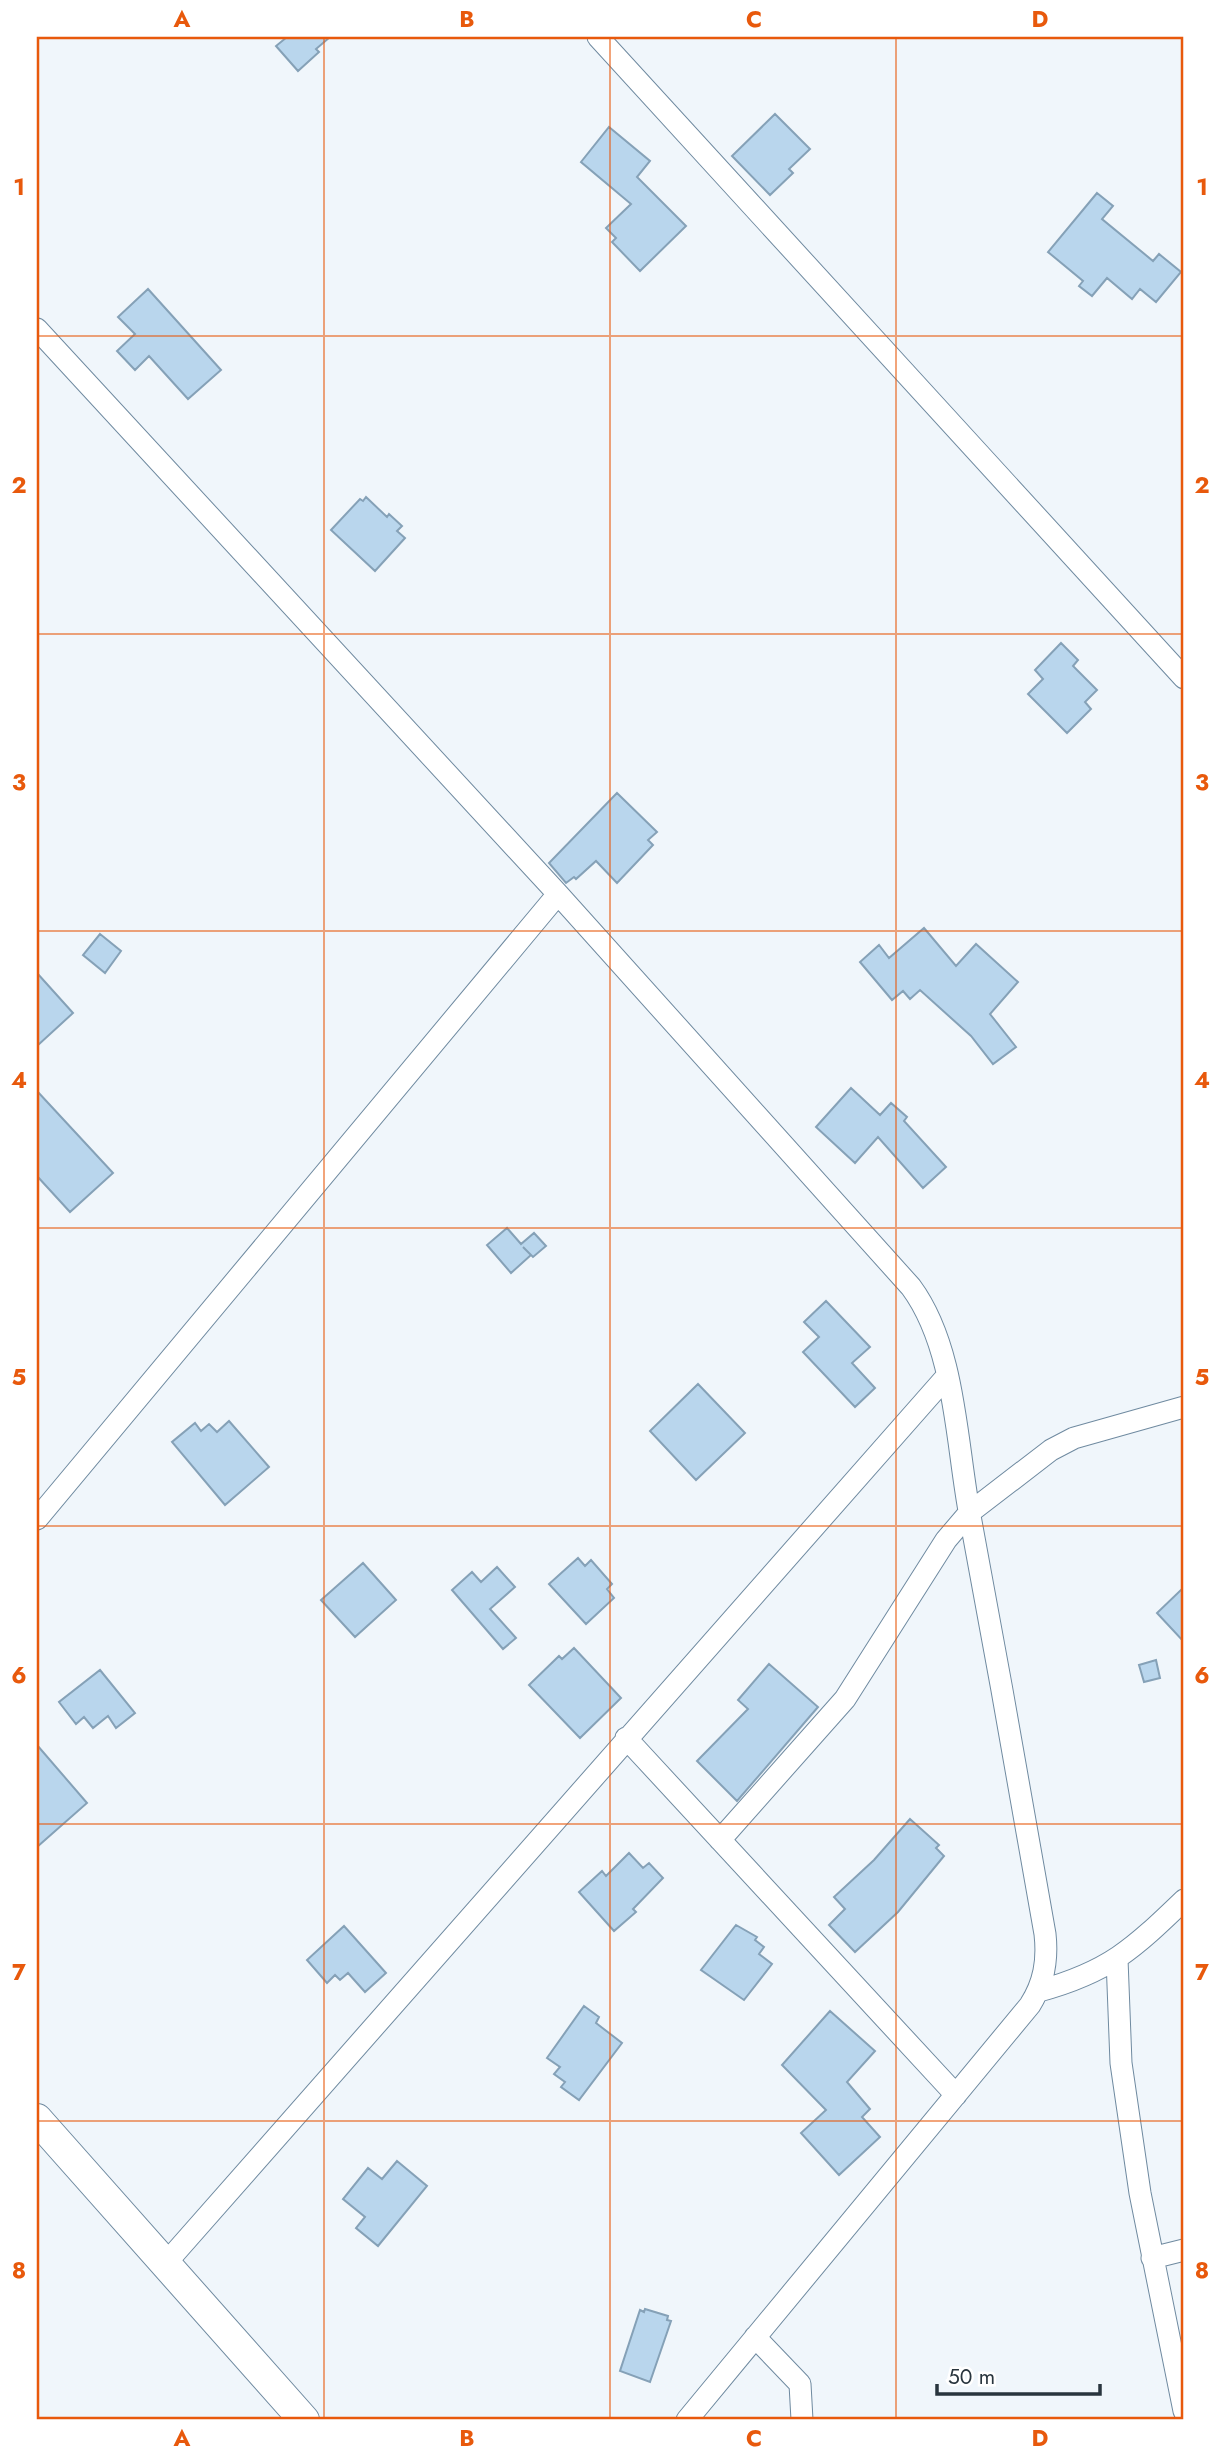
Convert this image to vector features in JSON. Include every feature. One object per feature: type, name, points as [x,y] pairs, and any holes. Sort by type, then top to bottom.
[{"type":"street","points":[[598,37],[1184,678]]},
{"type":"street","points":[[37,329],[558,894],[911,1287],[933,1324],[947,1376],[1045,1934],[1047,1963],[1039,1991],[687,2420]]},
{"type":"street","points":[[37,1519],[558,894]]},
{"type":"street","points":[[166,2263],[947,1376]]},
{"type":"street","points":[[720,1840],[845,1699],[931,1563],[969,1513],[1051,1450],[1074,1438],[1184,1407]]},
{"type":"street","points":[[626,1738],[956,2095]]},
{"type":"street","points":[[1039,1991],[1083,1978],[1117,1959],[1184,1900]]},
{"type":"street","points":[[1117,1959],[1121,2063],[1152,2258],[1184,2411]]},
{"type":"street","points":[[37,2119],[304,2420]]},
{"type":"street","points":[[1152,2258],[1184,2250]]},
{"type":"street","points":[[755,2337],[800,2384],[802,2420]]},
{"type":"building","points":[[287,37],[330,37],[316,49],[319,52],[298,71],[276,46]]},
{"type":"building","points":[[775,114],[810,149],[789,169],[793,173],[770,195],[732,156]]},
{"type":"building","points":[[609,127],[650,161],[637,177],[686,226],[640,271],[612,242],[616,238],[606,228],[631,204],[581,162]]},
{"type":"building","points":[[1097,193],[1113,206],[1102,219],[1153,261],[1159,254],[1181,272],[1156,302],[1140,289],[1132,299],[1107,278],[1092,296],[1079,286],[1083,281],[1048,252]]},
{"type":"building","points":[[148,289],[221,370],[188,399],[149,356],[135,370],[117,351],[135,334],[118,317]]},
{"type":"building","points":[[366,497],[387,517],[389,514],[402,526],[397,531],[405,538],[375,571],[331,530],[360,499],[363,501]]},
{"type":"building","points":[[1061,643],[1078,660],[1073,666],[1097,690],[1085,702],[1091,709],[1067,733],[1028,694],[1043,679],[1035,670]]},
{"type":"building","points":[[617,793],[657,832],[648,840],[653,845],[617,883],[596,861],[576,879],[574,877],[566,883],[549,863]]},
{"type":"building","points":[[924,928],[956,966],[976,944],[1018,982],[990,1014],[1016,1047],[993,1064],[971,1036],[920,990],[910,999],[903,991],[892,1000],[860,962],[879,945],[889,958]]},
{"type":"building","points":[[100,934],[121,951],[105,973],[83,955]]},
{"type":"building","points":[[37,973],[73,1013],[37,1046]]},
{"type":"building","points":[[851,1088],[880,1115],[891,1103],[907,1117],[904,1121],[946,1167],[923,1188],[878,1137],[855,1163],[816,1127]]},
{"type":"building","points":[[37,1091],[113,1173],[70,1212],[37,1176]]},
{"type":"building","points":[[507,1228],[521,1244],[534,1233],[546,1246],[511,1273],[487,1245]]},
{"type":"building","points":[[826,1301],[870,1347],[852,1363],[875,1388],[855,1407],[803,1352],[819,1337],[804,1322]]},
{"type":"building","points":[[698,1384],[745,1433],[696,1480],[650,1431]]},
{"type":"building","points":[[229,1421],[269,1467],[225,1505],[172,1442],[195,1423],[201,1431],[209,1424],[217,1432]]},
{"type":"building","points":[[578,1558],[585,1566],[591,1560],[612,1584],[607,1589],[614,1598],[586,1624],[549,1584]]},
{"type":"building","points":[[363,1563],[396,1600],[355,1637],[321,1600]]},
{"type":"building","points":[[497,1567],[515,1587],[490,1609],[516,1638],[503,1649],[452,1590],[472,1572],[481,1582]]},
{"type":"building","points":[[1184,1587],[1184,1642],[1157,1613]]},
{"type":"building","points":[[574,1648],[621,1698],[580,1738],[529,1685],[559,1656],[562,1659]]},
{"type":"building","points":[[1156,1660],[1160,1678],[1144,1682],[1139,1665]]},
{"type":"building","points":[[769,1664],[818,1707],[737,1801],[697,1761],[748,1709],[738,1700]]},
{"type":"building","points":[[100,1670],[135,1713],[116,1728],[108,1716],[93,1728],[84,1717],[76,1724],[59,1702]]},
{"type":"building","points":[[37,1745],[87,1803],[37,1847]]},
{"type":"building","points":[[910,1819],[939,1845],[936,1848],[944,1856],[898,1912],[855,1952],[829,1925],[845,1909],[834,1897],[874,1860]]},
{"type":"building","points":[[629,1853],[643,1868],[649,1863],[663,1878],[633,1909],[636,1912],[614,1931],[579,1892],[602,1871],[606,1876]]},
{"type":"building","points":[[736,1925],[757,1937],[755,1940],[764,1947],[759,1954],[772,1964],[744,2000],[701,1970]]},
{"type":"building","points":[[344,1926],[386,1973],[365,1992],[348,1973],[340,1980],[335,1975],[327,1983],[307,1960]]},
{"type":"building","points":[[584,2006],[599,2017],[596,2023],[622,2043],[579,2100],[561,2087],[565,2082],[554,2074],[560,2067],[547,2058]]},
{"type":"building","points":[[830,2011],[875,2051],[847,2082],[870,2109],[862,2117],[880,2137],[839,2175],[801,2133],[826,2110],[782,2065]]},
{"type":"building","points":[[397,2161],[427,2186],[378,2246],[356,2228],[365,2217],[343,2199],[368,2168],[382,2179]]},
{"type":"building","points":[[645,2309],[668,2316],[667,2320],[671,2321],[650,2382],[620,2371],[640,2310],[644,2312]]}]
